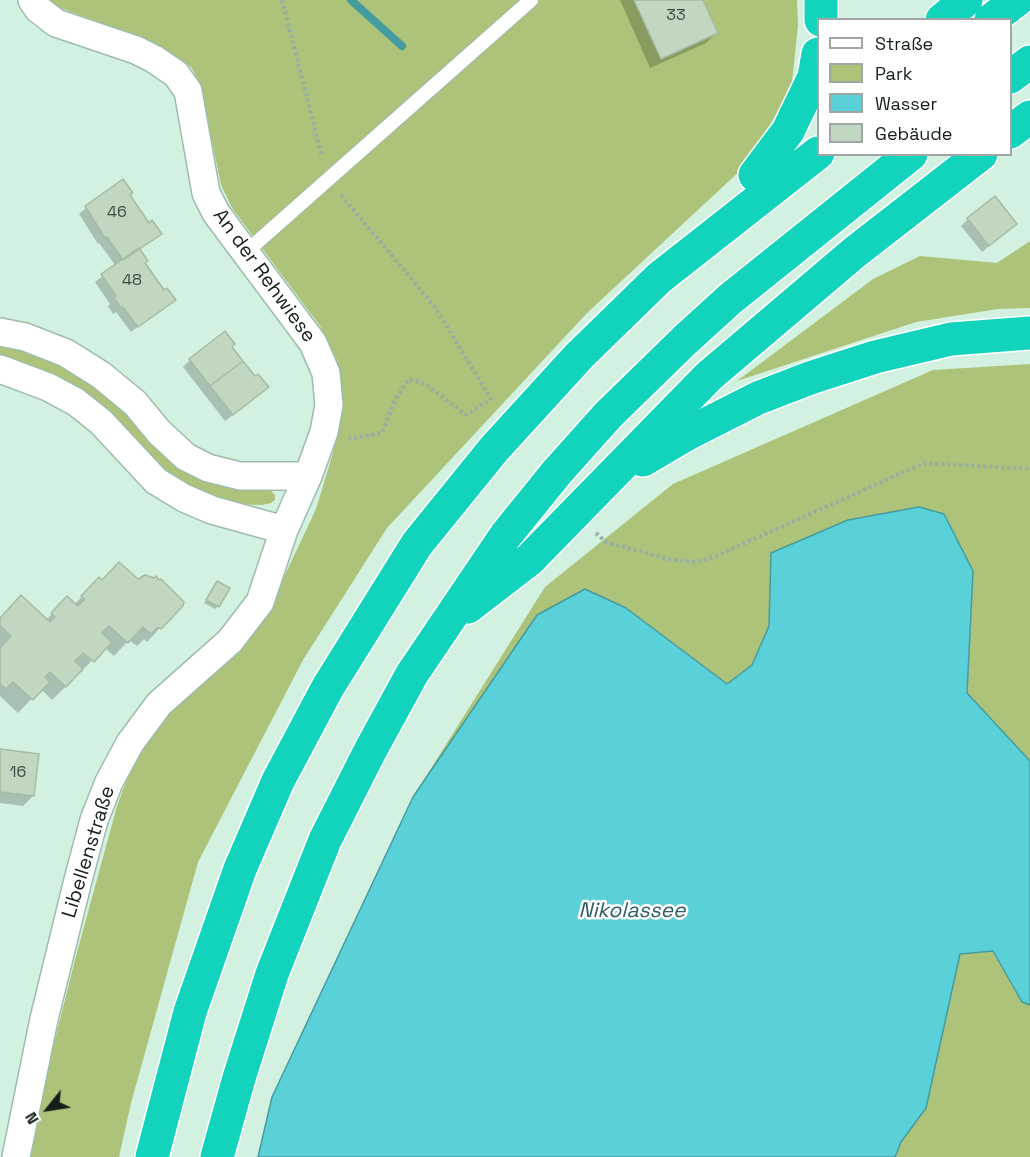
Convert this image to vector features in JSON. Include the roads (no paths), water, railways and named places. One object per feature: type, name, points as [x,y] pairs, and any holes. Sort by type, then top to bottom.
[{"type":"highway","points":[[821,0],[821,18]]},
{"type":"highway","points":[[944,18],[966,0]]},
{"type":"highway","points":[[994,18],[1017,0]]},
{"type":"highway","points":[[1012,76],[1030,62]]},
{"type":"highway","points":[[755,176],[788,131],[814,77],[817,63]]},
{"type":"highway","points":[[1012,131],[1030,117]]},
{"type":"highway","points":[[659,278],[678,240],[817,128]]},
{"type":"highway","points":[[152,1157],[190,1012],[240,869],[278,781],[328,687],[417,544],[494,449],[579,356],[659,278],[817,155]]},
{"type":"highway","points":[[217,1157],[272,975],[325,840],[412,674],[506,535],[557,472],[608,415],[685,340],[730,299],[909,156]]},
{"type":"highway","points":[[446,623],[529,560],[709,376],[855,252],[978,156]]},
{"type":"highway","points":[[605,482],[687,434],[758,398],[810,378],[875,357],[951,339],[1030,333]]},
{"type":"street","name":"An der Rehwiese","points":[[32,0],[38,9],[56,23],[136,50],[154,59],[176,75],[188,91],[206,193],[216,213],[313,343],[326,373],[329,405],[324,432],[308,476],[284,530]]},
{"type":"street","points":[[0,332],[25,337],[66,353],[100,375],[135,403],[159,432],[186,457],[208,468],[240,476],[308,476]]},
{"type":"street","points":[[0,369],[48,387],[76,402],[100,422],[156,481],[184,498],[212,510],[284,530]]},
{"type":"street","name":"Libellenstraße","points":[[16,1157],[44,1019],[75,891],[94,820],[109,782],[130,744],[159,704],[230,641],[260,602],[284,530]]},
{"type":"lane","points":[[246,252],[531,0]]},
{"type":"water","name":"Nikolassee","points":[[919,507],[944,514],[973,571],[967,693],[1030,761],[1030,1005],[1022,1002],[993,951],[960,954],[926,1108],[901,1142],[895,1157],[258,1157],[272,1097],[413,797],[537,615],[585,589],[626,608],[727,684],[752,665],[769,626],[771,553],[848,520]]},
{"type":"waterway","points":[[351,0],[402,46]]}]
